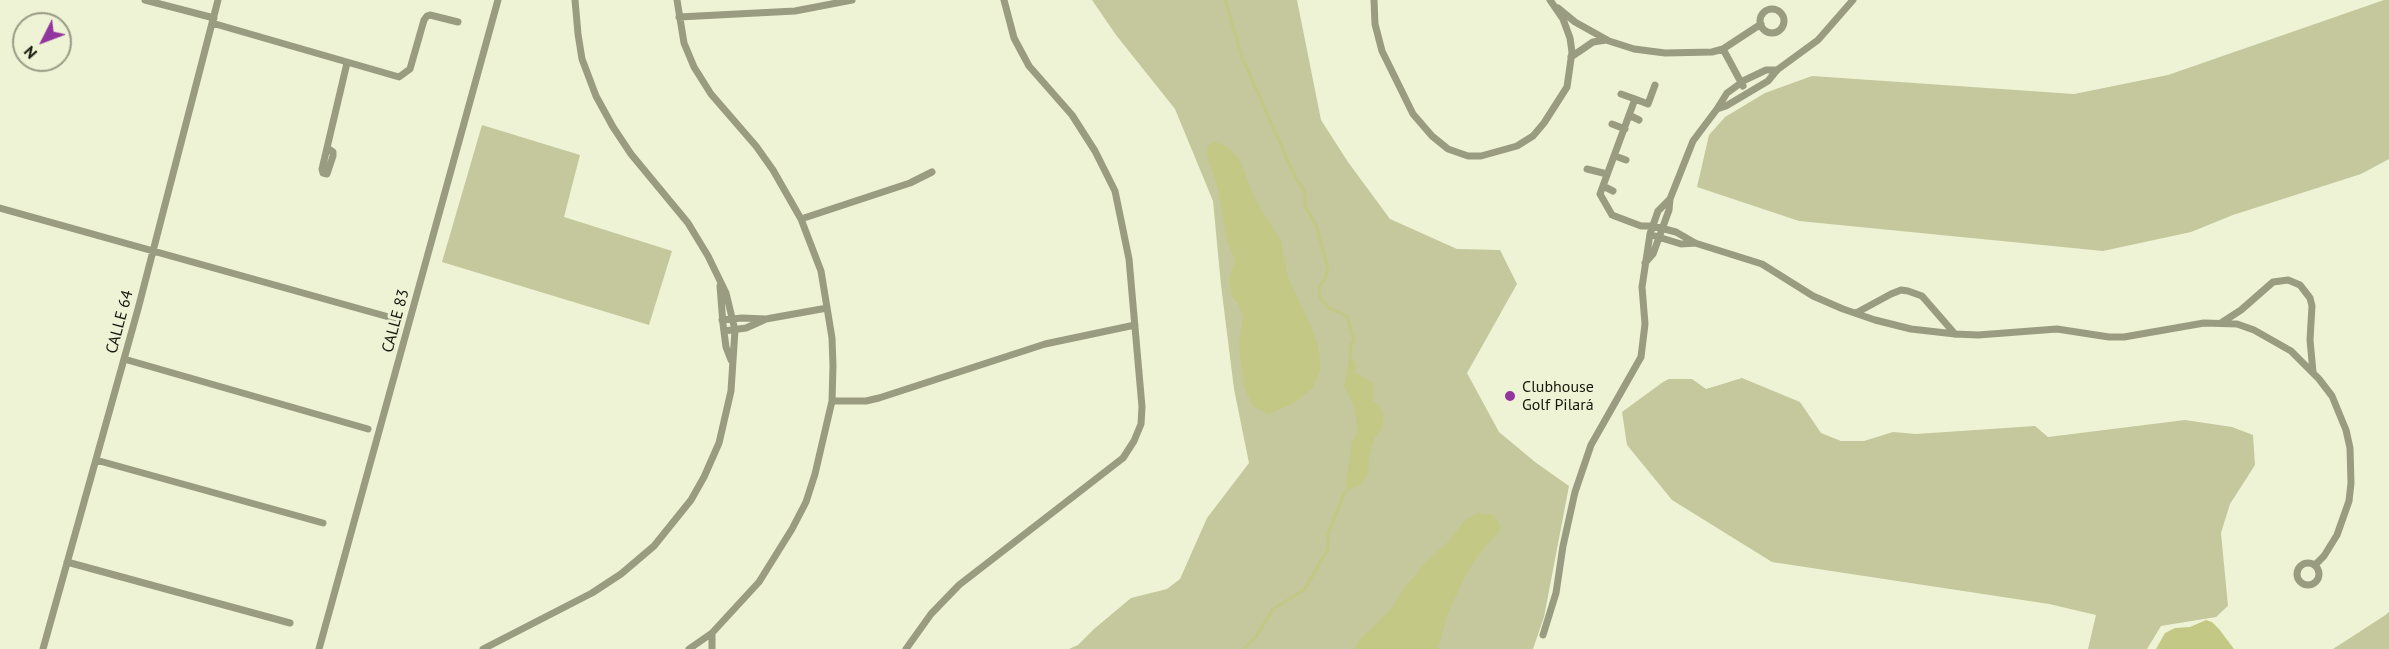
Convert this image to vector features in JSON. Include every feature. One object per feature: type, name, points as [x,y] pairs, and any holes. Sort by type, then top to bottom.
[{"type":"street","points":[[145,0],[394,76],[402,76],[410,69],[427,16],[458,22]]},
{"type":"street","name":"CALLE 64","points":[[43,649],[153,252],[218,0]]},
{"type":"street","name":"CALLE 83","points":[[319,649],[498,0]]},
{"type":"street","points":[[483,649],[592,593],[621,574],[654,546],[691,500],[719,443],[727,414],[735,330],[734,319],[708,256],[688,223],[631,154],[596,96],[582,59],[575,0]]},
{"type":"street","points":[[677,0],[684,43],[694,67],[711,94],[756,146],[773,170],[801,219],[820,272],[832,338],[832,401],[806,502],[759,582],[712,633],[689,649]]},
{"type":"street","points":[[679,17],[795,11],[852,0]]},
{"type":"street","points":[[906,649],[931,614],[959,585],[1123,458],[1141,424],[1142,406],[1130,259],[1115,191],[1095,151],[1072,115],[1029,66],[1014,38],[1004,0]]},
{"type":"street","points":[[1374,0],[1375,24],[1382,51],[1413,114],[1432,136],[1448,149],[1468,156],[1496,153],[1517,146],[1533,136],[1567,87],[1571,57],[1570,38],[1552,2]]},
{"type":"street","points":[[1717,109],[1768,81],[1777,70],[1818,40],[1852,0]]},
{"type":"street","points":[[1552,2],[1575,22],[1606,40],[1634,50],[1701,53],[1723,49],[1761,24]]},
{"type":"street","points":[[1571,57],[1593,42],[1606,40]]},
{"type":"street","points":[[1723,49],[1746,92]]},
{"type":"street","points":[[327,148],[347,63]]},
{"type":"street","points":[[1645,263],[1653,254],[1663,229],[1670,199],[1693,141],[1727,93],[1766,70],[1777,70]]},
{"type":"street","points":[[1621,94],[1648,104],[1655,85]]},
{"type":"street","points":[[1635,99],[1600,194],[1612,215],[1641,226],[1653,226],[1686,236],[1695,243],[1762,264],[1813,296],[1856,313],[1911,329],[1978,335],[2058,329],[2109,337],[2124,337],[2186,325],[2237,324],[2291,351],[2313,372],[2339,409],[2350,448],[2349,501],[2345,515],[2331,545],[2315,565]]},
{"type":"street","points":[[1629,116],[1639,120]]},
{"type":"street","points":[[1612,124],[1625,129]]},
{"type":"street","points":[[1615,156],[1626,160]]},
{"type":"street","points":[[1587,169],[1607,174]]},
{"type":"street","points":[[801,219],[910,183],[932,172]]},
{"type":"street","points":[[1603,186],[1613,191]]},
{"type":"street","points":[[1543,635],[1556,593],[1563,546],[1575,492],[1591,445],[1641,357],[1645,324],[1642,287],[1650,234],[1658,211],[1670,199]]},
{"type":"street","points":[[0,208],[396,319]]},
{"type":"street","points":[[1641,226],[1659,238],[1681,244],[1695,243]]},
{"type":"street","points":[[2220,323],[2241,310],[2272,282],[2280,279],[2300,285],[2310,298],[2312,306],[2310,340],[2313,372]]},
{"type":"street","points":[[720,283],[726,347],[732,363]]},
{"type":"street","points":[[1856,313],[1891,294],[1901,290],[1908,291],[1922,297],[1955,334]]},
{"type":"street","points":[[722,320],[766,319],[827,308]]},
{"type":"street","points":[[724,331],[746,328],[766,319]]},
{"type":"street","points":[[832,401],[866,401],[879,398],[1045,344],[1135,325]]},
{"type":"street","points":[[124,359],[368,429]]},
{"type":"street","points":[[96,459],[323,524]]},
{"type":"street","points":[[67,562],[290,623]]},
{"type":"street","points":[[712,633],[712,649]]},
{"type":"shaded area","points":[[1092,0],[1297,0],[1321,120],[1348,162],[1390,219],[1457,249],[1500,250],[1517,284],[1467,373],[1499,432],[1569,486],[1544,617],[1533,649],[1069,649],[1078,645],[1131,598],[1167,589],[1180,579],[1207,518],[1249,463],[1234,389],[1213,201],[1175,109],[1116,35]]},
{"type":"shaded area","points":[[2389,0],[2389,159],[2361,174],[2233,215],[2191,232],[2103,251],[1799,221],[1697,187],[1709,135],[1725,117],[1765,93],[1812,76],[2074,94],[2168,75]]},
{"type":"shaded area","points":[[482,125],[580,155],[564,217],[672,251],[649,325],[442,262]]},
{"type":"shaded area","points":[[1214,142],[1227,146],[1240,160],[1254,198],[1281,241],[1288,277],[1319,350],[1320,370],[1313,388],[1292,404],[1268,414],[1253,406],[1244,387],[1239,344],[1243,317],[1238,303],[1232,297],[1229,280],[1235,260],[1227,240],[1218,189],[1207,154],[1207,147]]},
{"type":"shaded area","points":[[1350,356],[1356,364],[1355,373],[1373,383],[1373,401],[1380,407],[1383,416],[1382,428],[1375,437],[1369,456],[1368,474],[1361,484],[1345,492],[1352,442],[1358,431],[1353,403],[1344,386]]},
{"type":"shaded area","points":[[1742,378],[1800,402],[1821,433],[1841,441],[1864,441],[1893,432],[1916,434],[2035,426],[2048,437],[2185,420],[2232,427],[2253,435],[2255,465],[2230,504],[2221,533],[2228,606],[2216,617],[2161,626],[2147,649],[2088,649],[2096,615],[2049,604],[1772,562],[1672,500],[1627,445],[1622,412],[1663,382],[1669,379],[1692,379],[1706,389]]},
{"type":"shaded area","points":[[1478,513],[1494,515],[1500,526],[1499,531],[1476,558],[1465,576],[1446,618],[1438,649],[1354,649],[1361,638],[1392,609],[1402,589],[1421,567],[1450,540],[1464,521]]},
{"type":"shaded area","points":[[2389,612],[2389,649],[2333,649],[2384,616]]},
{"type":"shaded area","points":[[2206,620],[2219,629],[2234,649],[2156,649],[2165,633],[2175,628],[2190,627]]},
{"type":"waterway","points":[[1225,0],[1242,57],[1295,177],[1305,192],[1305,206],[1316,225],[1328,268],[1326,277],[1319,287],[1320,298],[1329,308],[1347,316],[1354,340],[1351,344],[1350,356]]},
{"type":"waterway","points":[[1243,649],[1256,637],[1273,609],[1304,590],[1328,549],[1328,533],[1345,492]]},
{"type":"place","name":"Clubhouse Golf Pilará","points":[[1510,396]]}]
